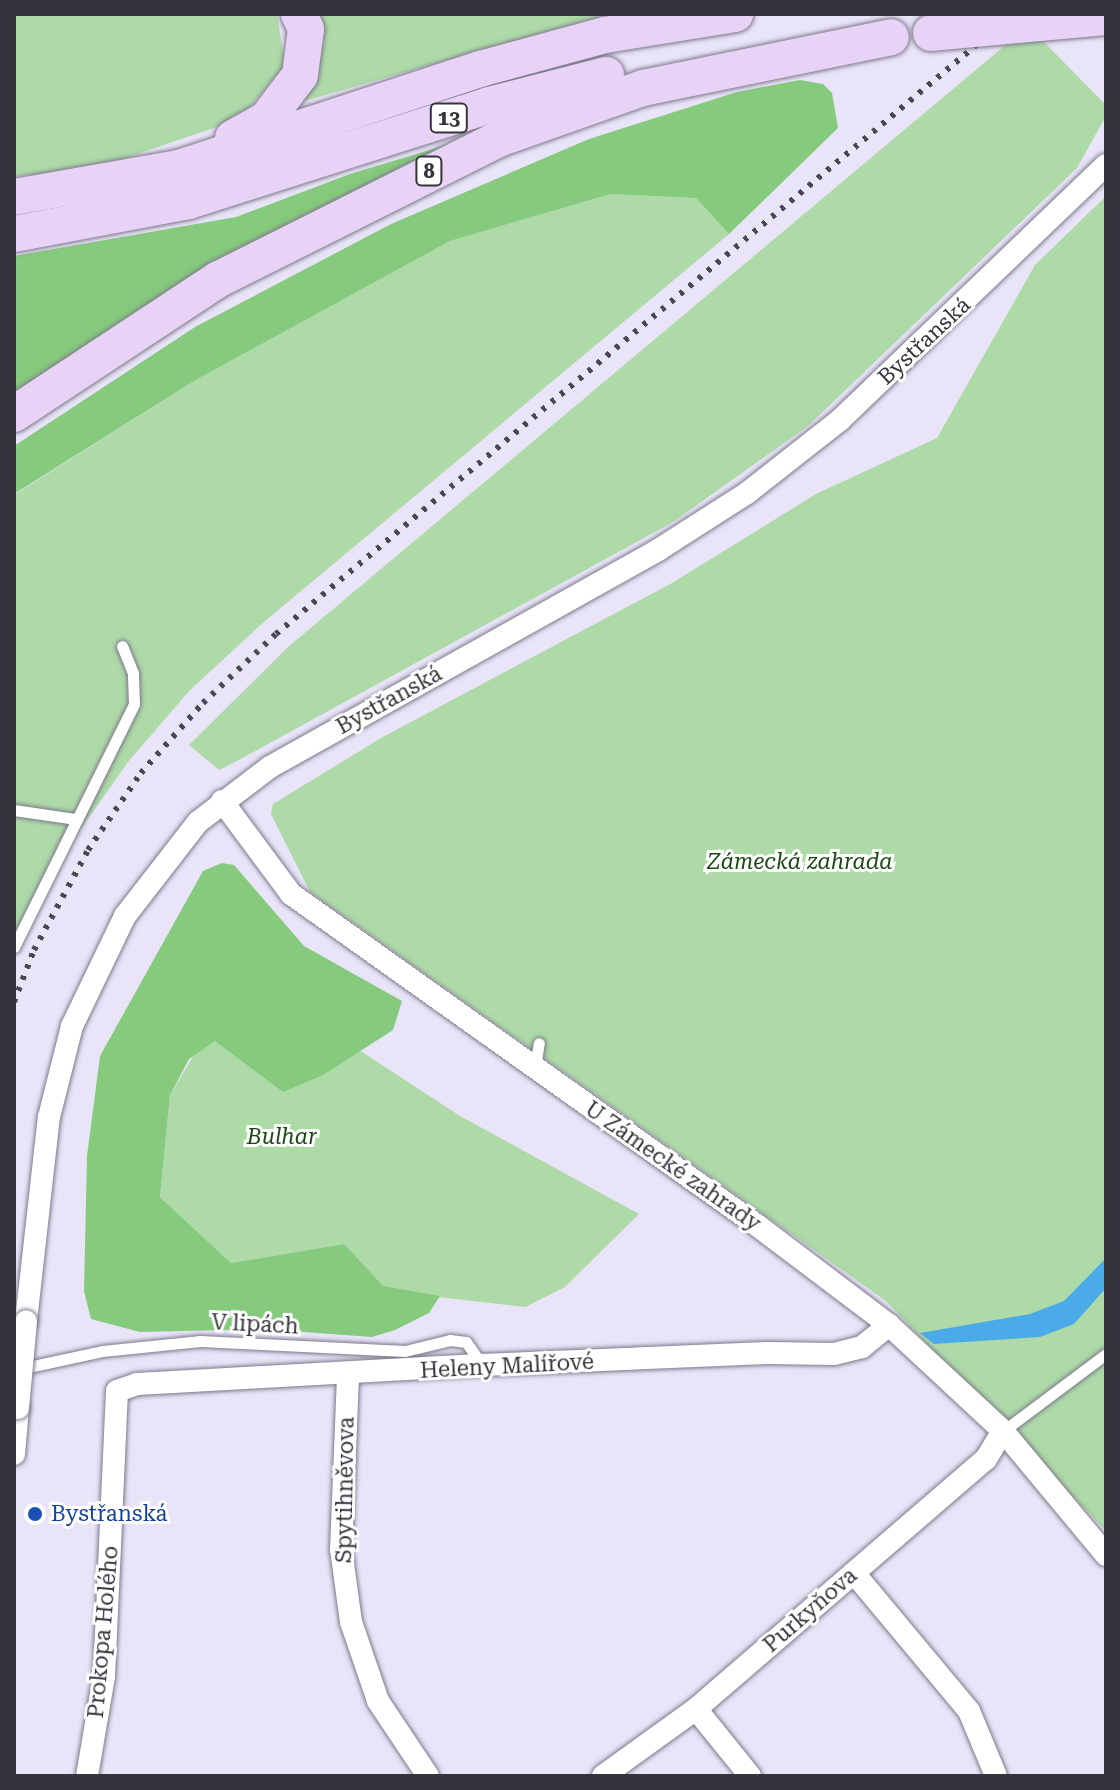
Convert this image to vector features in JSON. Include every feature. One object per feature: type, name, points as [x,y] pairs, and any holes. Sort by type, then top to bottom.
[{"type":"highway","points":[[179,168],[266,120],[290,92],[305,58],[306,29],[299,14]]},
{"type":"highway","name":"13","points":[[14,197],[179,168],[480,69],[605,35],[735,14]]},
{"type":"highway","name":"8","points":[[14,414],[219,279],[501,138],[643,88],[891,37],[1106,17]]},
{"type":"highway","name":"13","points":[[14,234],[189,201],[489,105],[614,73],[748,51],[891,37]]},
{"type":"street","name":"Bystřanská","points":[[14,1454],[49,1117],[72,1026],[99,963],[139,895],[172,850],[222,801],[281,761],[658,550],[747,493],[840,420],[1106,165]]},
{"type":"street","name":"U Zámecké zahrady","points":[[222,801],[291,894],[889,1325],[1003,1431],[1106,1555]]},
{"type":"street","name":"Heleny Malířové","points":[[117,1391],[137,1384],[348,1376],[482,1365],[834,1354],[862,1347],[889,1325]]},
{"type":"street","name":"Spytihněvova","points":[[348,1376],[341,1549],[351,1622],[378,1701],[428,1776]]},
{"type":"street","name":"Prokopa Holého","points":[[87,1776],[104,1677],[117,1391]]},
{"type":"street","name":"Purkyňova","points":[[603,1776],[696,1709],[854,1573],[986,1459],[1003,1431]]},
{"type":"street","points":[[854,1573],[969,1711],[996,1776]]},
{"type":"street","points":[[696,1709],[750,1776]]},
{"type":"lane","points":[[14,947],[134,704],[133,673],[122,646]]},
{"type":"lane","points":[[14,810],[76,819]]},
{"type":"lane","points":[[535,1067],[539,1043]]},
{"type":"lane","name":"V lipách","points":[[14,1370],[102,1351],[200,1341],[405,1351],[450,1340],[466,1342],[482,1365]]},
{"type":"lane","points":[[1003,1431],[1106,1354]]},
{"type":"green space","points":[[14,14],[277,14],[285,65],[240,119],[88,171],[14,176]]},
{"type":"green space","points":[[318,14],[609,14],[301,102],[324,41]]},
{"type":"green space","points":[[1028,26],[1106,105],[1106,116],[1077,168],[808,426],[673,522],[237,761],[219,770],[189,745],[288,647]]},
{"type":"green space","points":[[800,80],[823,84],[832,93],[838,128],[729,234],[696,198],[611,194],[450,241],[194,381],[14,494],[14,446],[195,327],[391,224],[589,139],[737,92]]},
{"type":"green space","points":[[453,143],[158,299],[14,394],[14,256],[236,217],[350,174]]},
{"type":"green space","points":[[611,194],[696,198],[729,234],[265,621],[190,690],[128,762],[73,840],[14,952],[14,495],[194,381],[450,241]]},
{"type":"green space","name":"Zámecká zahrada","points":[[1106,196],[1106,1531],[886,1301],[310,892],[271,814],[273,804],[381,738],[672,583],[816,494],[937,438],[1035,265]]},
{"type":"green space","points":[[222,863],[234,865],[304,946],[402,1001],[393,1030],[323,1075],[283,1092],[215,1041],[189,1059],[170,1095],[160,1197],[231,1263],[344,1244],[383,1286],[440,1296],[429,1313],[395,1330],[372,1337],[263,1329],[140,1332],[91,1319],[84,1291],[87,1156],[100,1056],[203,871]]},
{"type":"green space","name":"Bulhar","points":[[228,998],[353,1046],[460,1116],[639,1214],[565,1287],[525,1307],[394,1292],[370,1278],[344,1244],[231,1263],[160,1197],[170,1095]]},
{"type":"water","points":[[1106,1258],[1106,1288],[1074,1324],[1040,1337],[934,1344],[920,1333],[1030,1314],[1064,1301]]},
{"type":"railway","points":[[14,1002],[34,950],[88,850],[141,773],[203,703],[276,634],[1013,14]]},
{"type":"place","name":"Bystřanská","points":[[35,1514]]}]
